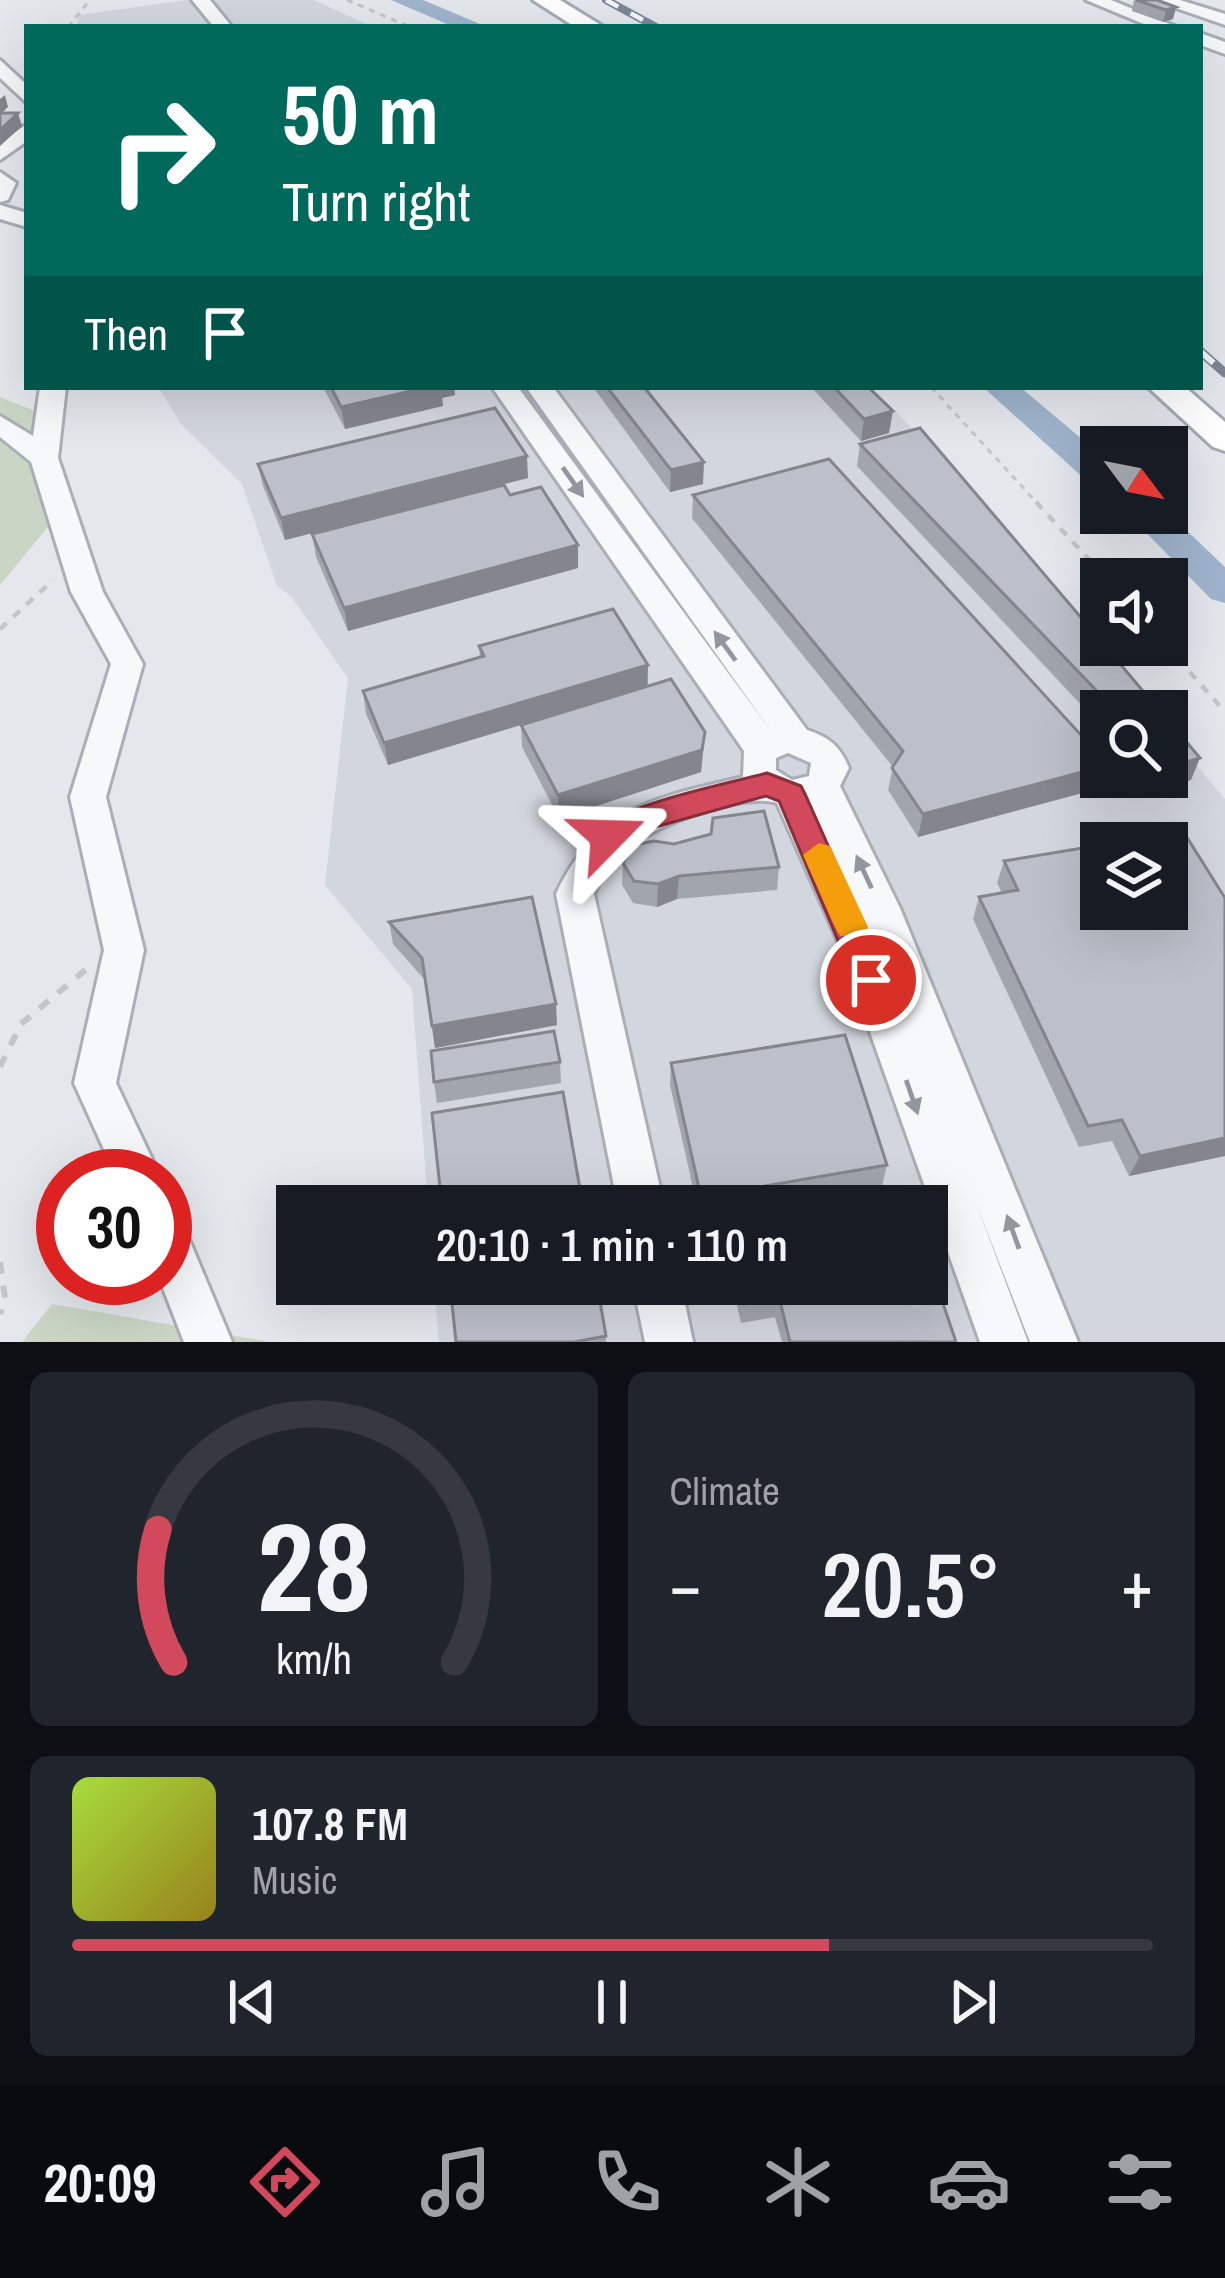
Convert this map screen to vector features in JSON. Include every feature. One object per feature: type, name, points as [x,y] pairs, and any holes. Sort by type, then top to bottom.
[{"type":"main road","points":[[544,0],[587,24]]},
{"type":"main road","points":[[1169,390],[1225,440]]},
{"type":"street","points":[[201,0],[221,24]]},
{"type":"street","points":[[1162,0],[1225,20]]},
{"type":"street","points":[[1100,1],[1160,24]]},
{"type":"street","points":[[0,66],[24,94]]},
{"type":"street","points":[[0,154],[24,133]]},
{"type":"street","points":[[0,178],[4,183],[0,194]]},
{"type":"street","points":[[53,390],[44,458],[87,592],[127,664],[88,797],[124,950],[95,1083],[126,1149]]},
{"type":"street","points":[[508,390],[787,771],[857,939],[1004,1342]]},
{"type":"street","points":[[541,390],[889,928],[1054,1342]]},
{"type":"street","points":[[0,424],[44,458]]},
{"type":"street","points":[[637,1185],[575,894],[585,862],[608,836],[644,819],[787,771]]},
{"type":"street","points":[[192,1303],[208,1342]]},
{"type":"street","points":[[661,1305],[669,1342]]},
{"type":"path","points":[[70,24],[90,0]]},
{"type":"path","points":[[347,0],[403,24]]},
{"type":"path","points":[[934,390],[1088,558]]},
{"type":"path","points":[[0,629],[76,559]]},
{"type":"path","points":[[1184,666],[1225,712]]},
{"type":"path","points":[[0,1067],[21,1024],[122,939]]},
{"type":"path","points":[[0,1262],[4,1298],[0,1314]]},
{"type":"shaded area","points":[[187,0],[314,0],[366,24],[78,24],[79,15]]},
{"type":"shaded area","points":[[160,390],[874,390],[929,445],[1087,690],[1080,690],[1080,798],[1188,798],[1188,755],[1225,799],[1225,1342],[439,1342],[436,1305],[948,1305],[948,1185],[426,1185],[412,989],[325,885],[348,678],[291,596],[277,586],[242,484],[181,424]]},
{"type":"green space","points":[[0,397],[57,420],[57,516],[0,585]]},
{"type":"green space","points":[[51,1305],[58,1305],[270,1342],[22,1342]]},
{"type":"building","points":[[1136,0],[1157,0],[1176,7],[1166,10]]},
{"type":"building","points":[[0,113],[18,113],[0,130]]},
{"type":"building","points":[[332,390],[416,390],[341,407]]},
{"type":"building","points":[[609,390],[646,390],[704,462],[671,470]]},
{"type":"building","points":[[837,390],[871,390],[893,411],[864,419]]},
{"type":"building","points":[[495,408],[527,456],[281,518],[258,464]]},
{"type":"building","points":[[920,428],[1080,616],[1080,666],[1122,666],[1142,690],[1096,690],[860,444]]},
{"type":"building","points":[[829,459],[1080,734],[1080,773],[923,814],[892,768],[903,751],[693,495]]},
{"type":"building","points":[[504,485],[510,495],[541,487],[578,545],[344,608],[312,534]]},
{"type":"building","points":[[613,609],[648,665],[384,743],[363,691],[484,656],[479,646]]},
{"type":"building","points":[[671,679],[705,732],[702,750],[558,795],[521,725]]},
{"type":"building","points":[[1188,744],[1200,758],[1188,762]]},
{"type":"building","points":[[764,811],[779,867],[679,876],[658,884],[634,881],[623,863],[634,845],[674,844],[711,834],[713,818]]},
{"type":"building","points":[[1188,839],[1225,898],[1225,1138],[1140,1156],[1122,1120],[1088,1126],[979,897],[1018,890],[1004,861],[1080,848],[1080,930],[1188,930]]},
{"type":"building","points":[[532,897],[556,1004],[432,1026],[422,958],[389,922]]},
{"type":"building","points":[[554,1031],[560,1062],[434,1082],[431,1051]]},
{"type":"building","points":[[845,1035],[887,1165],[771,1185],[698,1185],[671,1063]]},
{"type":"building","points":[[563,1092],[579,1185],[440,1185],[432,1113]]},
{"type":"building","points":[[452,1305],[601,1305],[606,1336],[574,1342],[456,1342]]},
{"type":"building","points":[[781,1305],[944,1305],[956,1342],[790,1342]]},
{"type":"waterway","points":[[402,0],[467,24]]},
{"type":"waterway","points":[[1003,390],[1080,456]]},
{"type":"waterway","points":[[1168,534],[1225,590]]},
{"type":"railway","points":[[606,0],[650,24]]},
{"type":"railway","points":[[1203,354],[1225,373]]},
{"type":"slow traffic","points":[[819,855],[852,927]]},
{"type":"route","points":[[608,836],[644,819],[767,784],[790,794],[871,980]]}]
